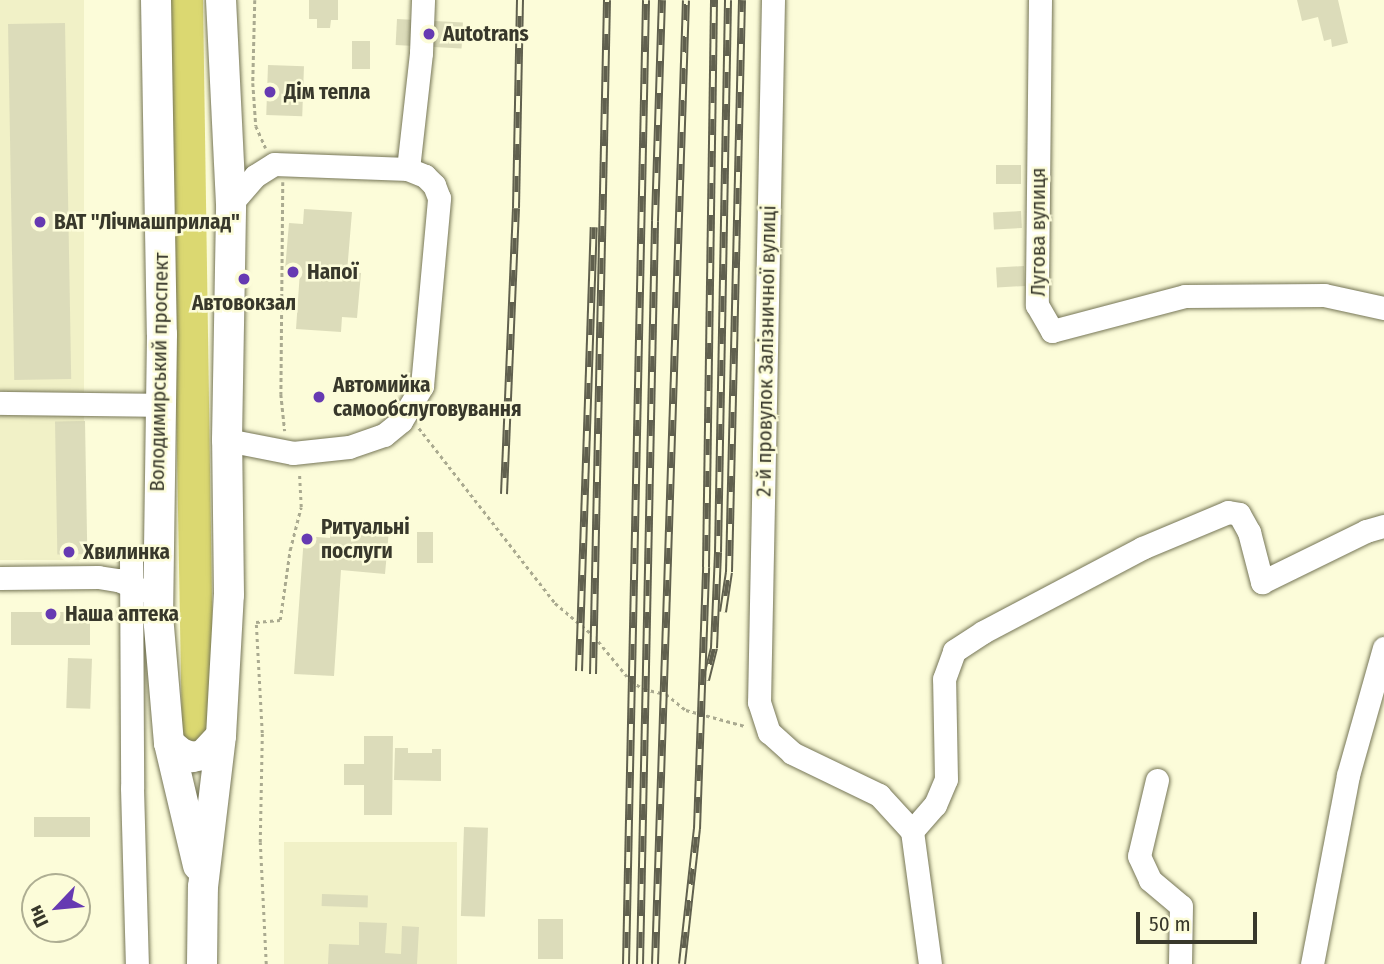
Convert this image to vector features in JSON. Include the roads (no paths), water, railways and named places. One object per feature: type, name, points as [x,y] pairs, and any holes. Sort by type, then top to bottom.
[{"type":"main road","name":"Володимирський проспект","points":[[156,0],[160,405],[158,615],[169,743],[202,887]]},
{"type":"main road","name":"Володимирський проспект","points":[[202,964],[202,887],[221,736],[229,596],[227,440],[231,204],[221,0]]},
{"type":"main road","points":[[169,743],[181,753],[192,757],[203,755],[221,736]]},
{"type":"street","points":[[408,169],[421,53],[423,0]]},
{"type":"street","name":"2-й провулок Залізничної вулиці","points":[[773,0],[759,702],[769,733],[792,753],[879,795],[912,831]]},
{"type":"street","name":"Лугова вулиця","points":[[1040,0],[1037,305],[1052,331],[1185,296],[1324,295],[1384,308]]},
{"type":"street","points":[[227,440],[293,453],[368,442],[384,435],[407,412],[422,386],[439,198],[434,185],[425,176],[408,169],[274,164],[255,176],[231,204]]},
{"type":"street","points":[[0,403],[160,405]]},
{"type":"street","points":[[930,964],[912,831],[935,805],[946,779],[944,679],[954,651],[983,632],[1142,548],[1228,512],[1239,514],[1249,532],[1262,582],[1366,531],[1384,526]]},
{"type":"street","points":[[0,578],[97,577],[111,574],[131,561],[157,527]]},
{"type":"street","points":[[131,561],[137,964]]},
{"type":"street","points":[[97,577],[130,584],[142,590],[158,615]]},
{"type":"street","points":[[1312,964],[1348,775],[1384,648]]},
{"type":"street","points":[[1157,780],[1139,856],[1150,880],[1181,906],[1180,964]]},
{"type":"railway","points":[[504,494],[516,208],[520,0]]},
{"type":"railway","points":[[593,674],[607,0]]},
{"type":"railway","points":[[626,964],[646,0]]},
{"type":"railway","points":[[640,964],[662,0]]},
{"type":"railway","points":[[655,964],[686,0]]},
{"type":"railway","points":[[682,964],[697,829],[706,567],[714,0]]},
{"type":"railway","points":[[706,680],[714,648],[718,552],[728,0]]},
{"type":"railway","points":[[723,612],[729,572],[742,0]]},
{"type":"railway","points":[[579,671],[594,227]]},
{"type":"place","name":"Autotrans","points":[[429,34]]},
{"type":"place","name":"Дім тепла","points":[[270,92]]},
{"type":"place","name":"ВАТ \"Лічмашприлад\"","points":[[40,222]]},
{"type":"place","name":"Напої","points":[[293,272]]},
{"type":"place","name":"Автовокзал","points":[[244,279]]},
{"type":"place","name":"Автомийка самообслуговування","points":[[319,397]]},
{"type":"place","name":"Ритуальні послуги","points":[[307,539]]},
{"type":"place","name":"Хвилинка","points":[[69,552]]},
{"type":"place","name":"Наша аптека","points":[[51,614]]}]
